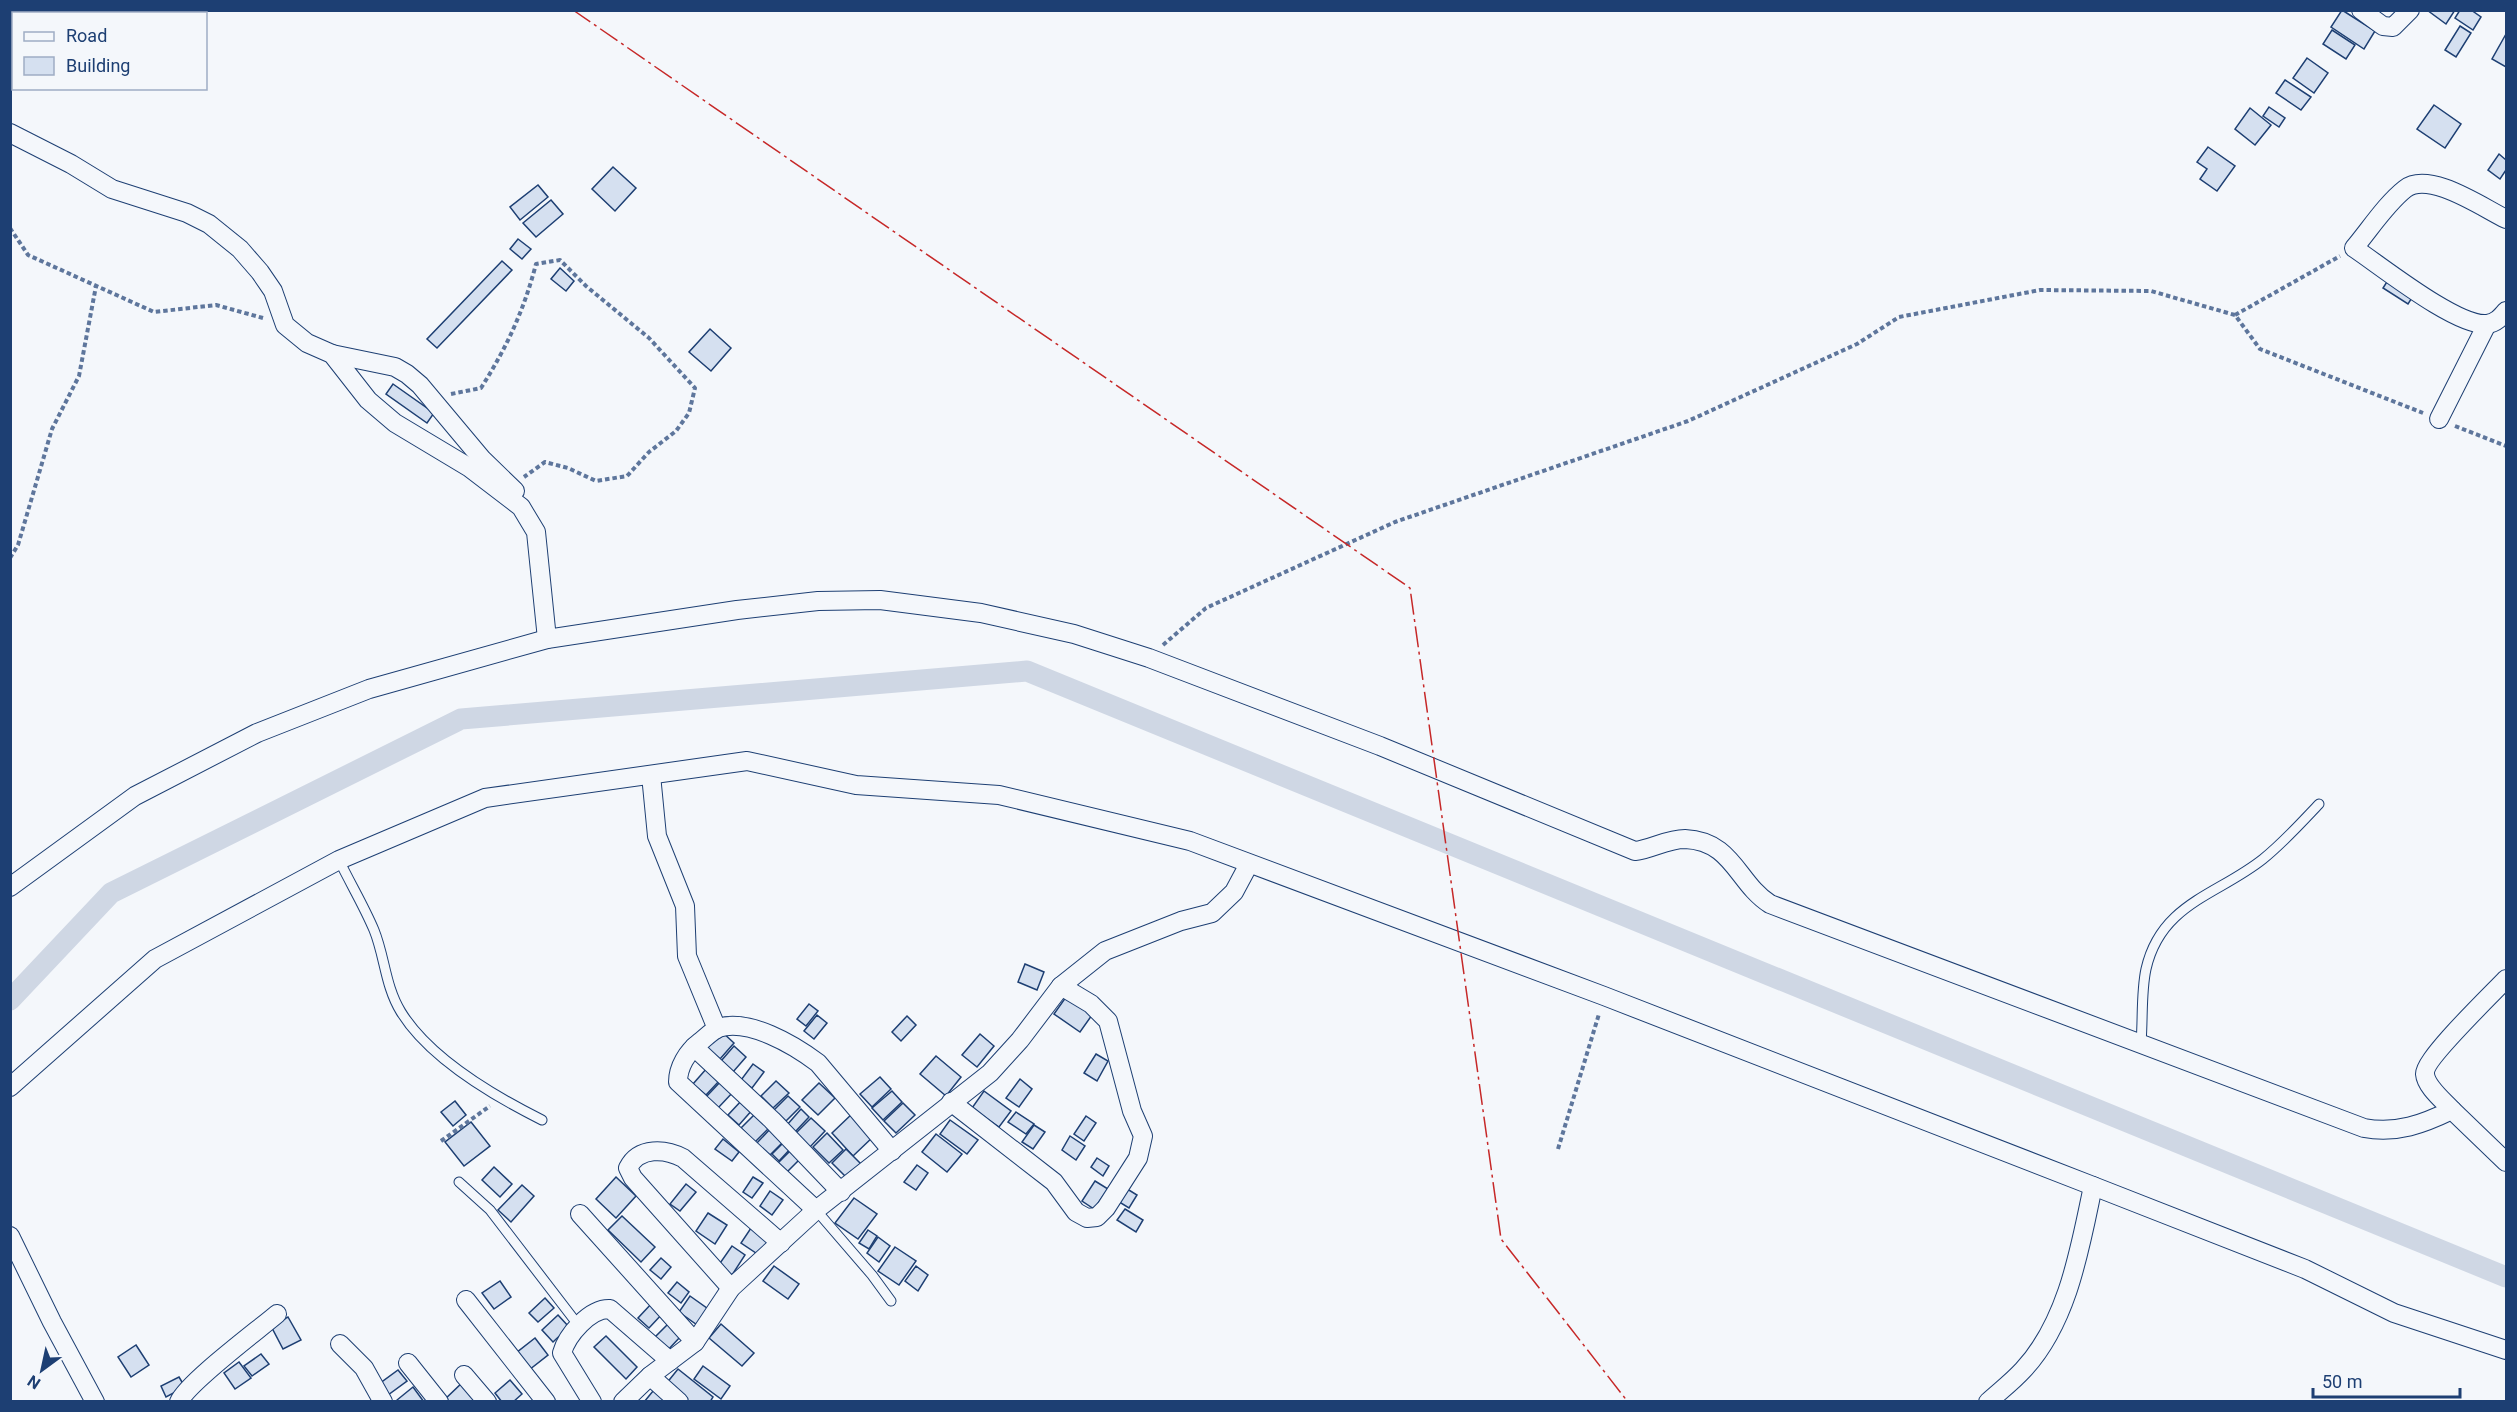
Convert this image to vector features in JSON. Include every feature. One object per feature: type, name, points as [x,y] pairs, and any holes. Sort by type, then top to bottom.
[{"type":"street","points":[[2361,10],[2383,26],[2393,27],[2409,10]]},
{"type":"street","points":[[10,133],[71,164],[112,189],[187,213],[209,225],[240,249],[260,272],[273,291],[276,308],[285,325],[307,343],[332,354],[395,367],[420,385],[483,459],[513,488],[536,532],[547,639]]},
{"type":"street","points":[[2506,219],[2434,183],[2420,183],[2406,188],[2354,248],[2450,313],[2472,322],[2487,324],[2496,321],[2506,311]]},
{"type":"street","points":[[2439,419],[2487,324]]},
{"type":"street","points":[[332,354],[368,400],[394,423],[470,468],[521,507]]},
{"type":"street","points":[[10,887],[135,796],[257,734],[369,689],[547,639],[737,610],[818,601],[880,600],[981,613],[1074,634],[1149,658],[1380,746],[1635,851],[1646,850],[1672,840],[1686,839],[1716,848],[1730,858],[1760,898],[1770,904],[2364,1128],[2397,1131],[2452,1110]]},
{"type":"street","points":[[10,1087],[155,959],[339,860],[485,798],[747,761],[855,786],[999,795],[1190,842],[1604,996],[2093,1186],[2305,1269],[2394,1313],[2506,1350]]},
{"type":"street","points":[[651,775],[657,836],[685,906],[687,956],[717,1029]]},
{"type":"street","points":[[623,1401],[650,1376],[694,1342],[731,1288],[816,1210],[990,1073],[1008,1055],[1061,986],[1105,951],[1181,921],[1212,913],[1234,892],[1249,864]]},
{"type":"street","points":[[2504,1154],[2452,1110],[2431,1087],[2425,1075],[2426,1068],[2441,1048],[2506,979]]},
{"type":"street","points":[[951,1102],[1054,1182],[1076,1212],[1087,1218],[1097,1216],[1106,1208],[1138,1158],[1143,1136],[1132,1111],[1108,1021],[1091,1005],[1061,986]]},
{"type":"street","points":[[816,1210],[681,1088],[678,1074],[694,1047],[717,1029],[735,1026],[756,1031],[788,1043],[807,1055],[824,1070],[892,1151]]},
{"type":"street","points":[[694,1047],[772,1120],[841,1192]]},
{"type":"street","points":[[731,1288],[633,1178],[628,1168],[631,1162],[653,1150],[672,1152],[683,1158],[781,1243]]},
{"type":"street","points":[[1988,1401],[2024,1370],[2052,1326],[2073,1278],[2093,1186]]},
{"type":"street","points":[[580,1214],[694,1342]]},
{"type":"street","points":[[10,1236],[52,1322],[95,1401]]},
{"type":"street","points":[[466,1300],[546,1401]]},
{"type":"street","points":[[592,1401],[562,1353],[564,1345],[579,1326],[599,1311],[610,1309],[670,1361]]},
{"type":"street","points":[[179,1401],[200,1377],[277,1314]]},
{"type":"street","points":[[340,1344],[364,1368],[383,1401]]},
{"type":"street","points":[[408,1363],[439,1401]]},
{"type":"street","points":[[464,1375],[487,1401]]},
{"type":"street","points":[[650,1376],[679,1401]]},
{"type":"lane","points":[[2141,1043],[2146,968],[2165,925],[2194,900],[2231,881],[2263,859],[2319,804]]},
{"type":"lane","points":[[339,860],[374,930],[382,963],[401,1012],[411,1025],[462,1072],[501,1099],[542,1120]]},
{"type":"lane","points":[[459,1182],[490,1210],[579,1326]]},
{"type":"lane","points":[[816,1210],[872,1275],[891,1301]]},
{"type":"path","points":[[10,228],[28,255],[154,312],[216,305],[285,325]]},
{"type":"path","points":[[2235,315],[2354,248]]},
{"type":"path","points":[[432,398],[481,388],[506,349],[528,293],[536,264],[560,260],[586,286],[649,338],[695,388],[689,413],[676,431],[649,452],[627,476],[596,481],[568,468],[545,462],[529,472],[513,488]]},
{"type":"path","points":[[10,558],[18,545],[52,429],[79,376],[96,286]]},
{"type":"path","points":[[1149,658],[1206,608],[1395,522],[1688,421],[1857,344],[1899,317],[2040,290],[2151,291],[2235,315],[2260,349],[2506,446]]},
{"type":"path","points":[[1558,1149],[1604,996]]},
{"type":"path","points":[[441,1141],[501,1099]]},
{"type":"building","points":[[2342,10],[2375,31],[2364,49],[2331,27]]},
{"type":"building","points":[[2427,10],[2455,10],[2446,24]]},
{"type":"building","points":[[2460,10],[2471,10],[2481,17],[2473,30],[2455,18]]},
{"type":"building","points":[[2460,26],[2471,33],[2456,57],[2445,50]]},
{"type":"building","points":[[2332,30],[2355,45],[2346,59],[2323,44]]},
{"type":"building","points":[[2506,34],[2506,67],[2492,59]]},
{"type":"building","points":[[2307,58],[2328,73],[2314,93],[2293,78]]},
{"type":"building","points":[[2285,80],[2311,97],[2301,110],[2276,93]]},
{"type":"building","points":[[2434,105],[2461,124],[2445,148],[2417,129]]},
{"type":"building","points":[[2269,107],[2285,118],[2279,127],[2263,116]]},
{"type":"building","points":[[2250,108],[2271,125],[2255,145],[2235,129]]},
{"type":"building","points":[[2208,147],[2235,166],[2217,191],[2200,179],[2207,169],[2197,162]]},
{"type":"building","points":[[2499,154],[2506,160],[2506,170],[2500,179],[2488,170]]},
{"type":"building","points":[[613,167],[636,188],[615,211],[592,189]]},
{"type":"building","points":[[538,185],[548,197],[520,220],[510,207]]},
{"type":"building","points":[[551,200],[563,214],[536,237],[523,223]]},
{"type":"building","points":[[518,239],[531,249],[522,259],[510,249]]},
{"type":"building","points":[[502,261],[512,270],[437,348],[427,339]]},
{"type":"building","points":[[560,268],[574,281],[566,291],[551,279]]},
{"type":"building","points":[[2390,277],[2415,293],[2408,304],[2383,288]]},
{"type":"building","points":[[710,329],[731,348],[711,371],[689,352]]},
{"type":"building","points":[[393,384],[434,413],[427,423],[386,394]]},
{"type":"building","points":[[1025,964],[1044,972],[1037,990],[1018,982]]},
{"type":"building","points":[[1066,997],[1092,1015],[1080,1032],[1054,1014]]},
{"type":"building","points":[[809,1004],[818,1011],[806,1026],[797,1019]]},
{"type":"building","points":[[817,1015],[827,1023],[814,1039],[804,1031]]},
{"type":"building","points":[[907,1016],[916,1025],[901,1041],[892,1032]]},
{"type":"building","points":[[721,1031],[734,1043],[720,1059],[707,1048]]},
{"type":"building","points":[[980,1034],[994,1046],[977,1067],[962,1055]]},
{"type":"building","points":[[734,1046],[746,1057],[733,1072],[721,1061]]},
{"type":"building","points":[[1096,1054],[1108,1061],[1097,1081],[1084,1073]]},
{"type":"building","points":[[936,1056],[961,1077],[946,1096],[920,1074]]},
{"type":"building","points":[[753,1064],[764,1072],[752,1088],[741,1080]]},
{"type":"building","points":[[707,1068],[720,1080],[706,1095],[693,1084]]},
{"type":"building","points":[[880,1077],[891,1089],[872,1107],[860,1094]]},
{"type":"building","points":[[1020,1079],[1032,1089],[1019,1107],[1006,1098]]},
{"type":"building","points":[[722,1080],[734,1091],[718,1108],[706,1097]]},
{"type":"building","points":[[776,1081],[789,1093],[773,1108],[761,1096]]},
{"type":"building","points":[[819,1083],[835,1098],[818,1115],[802,1100]]},
{"type":"building","points":[[892,1091],[902,1102],[883,1120],[872,1108]]},
{"type":"building","points":[[984,1091],[1011,1111],[999,1127],[972,1108]]},
{"type":"building","points":[[788,1096],[800,1107],[786,1121],[774,1110]]},
{"type":"building","points":[[742,1100],[753,1109],[739,1125],[728,1115]]},
{"type":"building","points":[[455,1101],[466,1115],[453,1126],[441,1112]]},
{"type":"building","points":[[903,1103],[915,1115],[896,1133],[884,1121]]},
{"type":"building","points":[[801,1109],[809,1117],[795,1132],[787,1125]]},
{"type":"building","points":[[757,1112],[771,1126],[755,1142],[741,1128]]},
{"type":"building","points":[[854,1112],[875,1135],[853,1156],[832,1133]]},
{"type":"building","points":[[1016,1112],[1034,1124],[1026,1134],[1008,1122]]},
{"type":"building","points":[[1086,1116],[1096,1123],[1084,1141],[1074,1134]]},
{"type":"building","points":[[811,1118],[825,1131],[810,1147],[796,1133]]},
{"type":"building","points":[[950,1120],[978,1140],[967,1154],[940,1134]]},
{"type":"building","points":[[471,1122],[490,1146],[464,1166],[445,1142]]},
{"type":"building","points":[[1034,1125],[1045,1132],[1033,1149],[1022,1142]]},
{"type":"building","points":[[772,1127],[785,1140],[768,1157],[755,1145]]},
{"type":"building","points":[[827,1133],[843,1150],[829,1163],[813,1147]]},
{"type":"building","points":[[936,1134],[962,1154],[947,1172],[922,1152]]},
{"type":"building","points":[[1070,1136],[1085,1146],[1076,1160],[1062,1150]]},
{"type":"building","points":[[723,1139],[739,1152],[732,1161],[715,1149]]},
{"type":"building","points":[[785,1141],[792,1147],[779,1161],[772,1154]]},
{"type":"building","points":[[792,1149],[801,1158],[786,1173],[777,1164]]},
{"type":"building","points":[[846,1149],[865,1168],[851,1182],[832,1163]]},
{"type":"building","points":[[1097,1158],[1109,1166],[1103,1176],[1091,1167]]},
{"type":"building","points":[[917,1165],[928,1173],[916,1190],[904,1182]]},
{"type":"building","points":[[494,1167],[512,1184],[500,1197],[482,1180]]},
{"type":"building","points":[[616,1177],[636,1196],[616,1218],[596,1199]]},
{"type":"building","points":[[753,1177],[763,1183],[752,1198],[743,1192]]},
{"type":"building","points":[[1095,1181],[1108,1189],[1094,1209],[1082,1201]]},
{"type":"building","points":[[686,1184],[696,1192],[680,1211],[670,1204]]},
{"type":"building","points":[[522,1185],[534,1196],[511,1222],[498,1210]]},
{"type":"building","points":[[1124,1187],[1137,1195],[1129,1208],[1116,1200]]},
{"type":"building","points":[[770,1191],[783,1200],[772,1215],[760,1206]]},
{"type":"building","points":[[854,1198],[877,1214],[858,1239],[835,1223]]},
{"type":"building","points":[[1125,1209],[1143,1220],[1136,1232],[1117,1220]]},
{"type":"building","points":[[708,1213],[727,1225],[715,1244],[696,1231]]},
{"type":"building","points":[[622,1216],[655,1247],[641,1262],[608,1230]]},
{"type":"building","points":[[753,1225],[771,1237],[759,1255],[741,1243]]},
{"type":"building","points":[[868,1230],[877,1236],[869,1249],[859,1243]]},
{"type":"building","points":[[878,1237],[890,1246],[879,1262],[867,1253]]},
{"type":"building","points":[[732,1246],[745,1255],[732,1275],[718,1266]]},
{"type":"building","points":[[895,1247],[916,1261],[899,1285],[878,1271]]},
{"type":"building","points":[[661,1258],[671,1267],[661,1279],[650,1270]]},
{"type":"building","points":[[774,1266],[799,1284],[788,1299],[763,1281]]},
{"type":"building","points":[[916,1266],[928,1275],[918,1291],[905,1281]]},
{"type":"building","points":[[500,1281],[511,1297],[494,1309],[482,1293]]},
{"type":"building","points":[[677,1282],[689,1292],[681,1303],[668,1293]]},
{"type":"building","points":[[690,1296],[711,1311],[700,1327],[679,1312]]},
{"type":"building","points":[[545,1298],[554,1308],[538,1322],[529,1313]]},
{"type":"building","points":[[652,1303],[663,1313],[649,1328],[638,1318]]},
{"type":"building","points":[[558,1315],[569,1327],[553,1342],[542,1330]]},
{"type":"building","points":[[288,1317],[301,1340],[283,1349],[271,1326]]},
{"type":"building","points":[[668,1324],[681,1336],[666,1352],[653,1339]]},
{"type":"building","points":[[721,1324],[754,1353],[742,1366],[709,1338]]},
{"type":"building","points":[[606,1336],[637,1367],[626,1379],[594,1347]]},
{"type":"building","points":[[535,1338],[548,1355],[529,1370],[516,1353]]},
{"type":"building","points":[[136,1345],[149,1365],[131,1377],[118,1357]]},
{"type":"building","points":[[261,1354],[269,1364],[252,1376],[244,1366]]},
{"type":"building","points":[[239,1362],[251,1378],[235,1389],[224,1373]]},
{"type":"building","points":[[703,1366],[730,1386],[721,1399],[694,1379]]},
{"type":"building","points":[[678,1369],[713,1397],[710,1402],[687,1402],[666,1384]]},
{"type":"building","points":[[398,1370],[407,1381],[388,1395],[379,1384]]},
{"type":"building","points":[[179,1377],[185,1387],[166,1397],[161,1386]]},
{"type":"building","points":[[510,1380],[522,1394],[513,1402],[502,1402],[495,1393]]},
{"type":"building","points":[[463,1382],[477,1402],[442,1402]]},
{"type":"building","points":[[658,1385],[678,1402],[644,1402]]},
{"type":"building","points":[[413,1387],[424,1402],[397,1402],[397,1400]]},
{"type":"waterway","points":[[10,1000],[111,893],[461,719],[1027,671],[2506,1277]]},
{"type":"power","points":[[573,10],[1410,588],[1501,1239],[1628,1402]]}]
